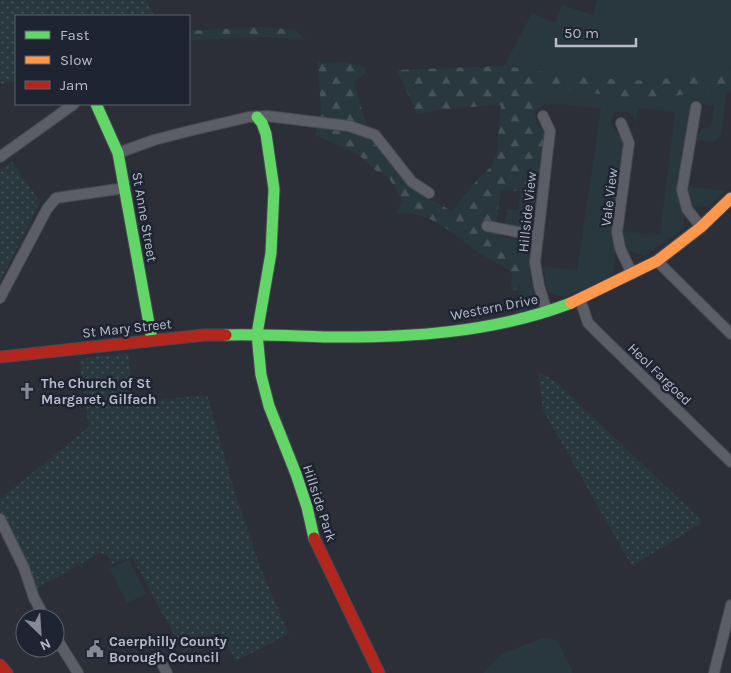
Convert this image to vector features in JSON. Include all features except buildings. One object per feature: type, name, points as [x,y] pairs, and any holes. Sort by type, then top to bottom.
[{"type":"street","points":[[0,157],[73,105]]},
{"type":"street","name":"St Anne Street","points":[[96,105],[118,153],[152,340]]},
{"type":"street","points":[[696,107],[682,190],[686,209],[701,227]]},
{"type":"street","points":[[118,153],[154,140],[249,117],[267,116],[349,126],[375,135],[412,182],[429,193]]},
{"type":"street","name":"Hillside View","points":[[543,116],[550,131],[535,262],[539,286],[547,312]]},
{"type":"street","name":"Hillside Park","points":[[257,117],[262,123],[266,134],[274,189],[271,253],[257,334],[261,375],[269,406],[307,507],[314,538],[379,673]]},
{"type":"street","name":"Vale View","points":[[621,123],[629,143],[617,232],[620,248],[632,274]]},
{"type":"street","points":[[0,298],[47,209],[56,198],[124,188]]},
{"type":"street","name":"Western Drive","points":[[257,334],[324,337],[407,336],[478,328],[547,312],[580,299],[657,261],[701,227],[731,198]]},
{"type":"street","points":[[487,226],[538,236]]},
{"type":"street","points":[[657,261],[731,334]]},
{"type":"street","name":"Heol Fargoed","points":[[580,299],[588,323],[731,462]]},
{"type":"street","name":"St Mary Street","points":[[0,357],[204,335],[257,334]]},
{"type":"street","points":[[0,519],[24,568],[34,598],[40,608]]},
{"type":"street","points":[[714,673],[731,608]]},
{"type":"street","points":[[65,652],[78,673]]},
{"type":"street","points":[[0,665],[7,673]]},
{"type":"green space","points":[[0,0],[146,0],[154,15],[15,15],[15,81],[0,84]]},
{"type":"green space","points":[[597,0],[731,0],[731,68],[651,81],[590,78],[504,66],[532,13],[555,23],[562,5],[593,15]]},
{"type":"green space","points":[[262,27],[295,30],[306,40],[266,37],[190,40],[190,31]]},
{"type":"green space","points":[[318,62],[347,63],[364,67],[366,72],[354,82],[366,124],[358,135],[373,140],[397,171],[419,193],[452,211],[478,179],[493,165],[497,151],[501,105],[443,109],[417,114],[397,70],[504,66],[590,78],[651,81],[731,68],[731,85],[650,101],[534,85],[536,119],[547,139],[540,192],[501,190],[496,222],[501,237],[522,273],[518,290],[511,290],[512,272],[478,252],[441,225],[420,216],[397,214],[402,199],[388,177],[375,170],[358,154],[315,135],[321,112]]},
{"type":"green space","points":[[534,85],[650,101],[731,85],[731,92],[727,91],[721,135],[714,142],[694,140],[702,129],[711,127],[714,106],[692,102],[678,192],[684,213],[684,228],[644,256],[628,250],[624,242],[623,231],[660,235],[675,112],[638,108],[636,124],[632,114],[616,112],[611,120],[625,146],[613,229],[616,250],[613,274],[582,290],[562,297],[547,292],[543,266],[577,270],[601,109],[562,104],[544,105],[534,112]]},
{"type":"green space","points":[[12,162],[40,202],[0,282],[0,170]]},
{"type":"green space","points":[[689,186],[725,191],[708,207],[692,206],[689,200]]},
{"type":"green space","points":[[521,191],[540,192],[535,223],[526,228],[506,226],[507,209],[518,210]]},
{"type":"green space","points":[[501,237],[523,241],[533,252],[530,278],[535,295],[528,310],[516,313],[522,273]]},
{"type":"green space","points":[[128,353],[133,402],[207,395],[236,496],[261,569],[289,634],[236,661],[221,632],[184,653],[132,557],[113,564],[107,555],[100,553],[37,588],[0,510],[0,499],[89,427],[79,359]]},
{"type":"green space","points":[[538,372],[555,381],[700,519],[700,524],[632,566],[543,410]]},
{"type":"green space","points":[[129,559],[146,594],[127,603],[110,569]]},
{"type":"green space","points":[[543,638],[557,640],[573,673],[483,673],[503,653]]},
{"type":"traffic: fast","points":[[96,105],[118,153],[152,340]]},
{"type":"traffic: fast","points":[[257,117],[262,123],[266,134],[274,189],[271,253],[257,334],[261,375],[269,406],[307,507],[314,538]]},
{"type":"traffic: fast","points":[[226,335],[324,337],[418,335],[449,332],[511,321],[571,303]]},
{"type":"traffic: slow","points":[[571,303],[657,261],[701,227],[731,198]]},
{"type":"traffic: jam","points":[[0,357],[204,335],[226,335]]},
{"type":"traffic: jam","points":[[314,538],[379,673]]},
{"type":"traffic: jam","points":[[0,665],[7,673]]},
{"type":"place","name":"The Church of St Margaret, Gilfach","points":[[27,391]]},
{"type":"place","name":"Caerphilly County Borough Council","points":[[95,649]]}]
